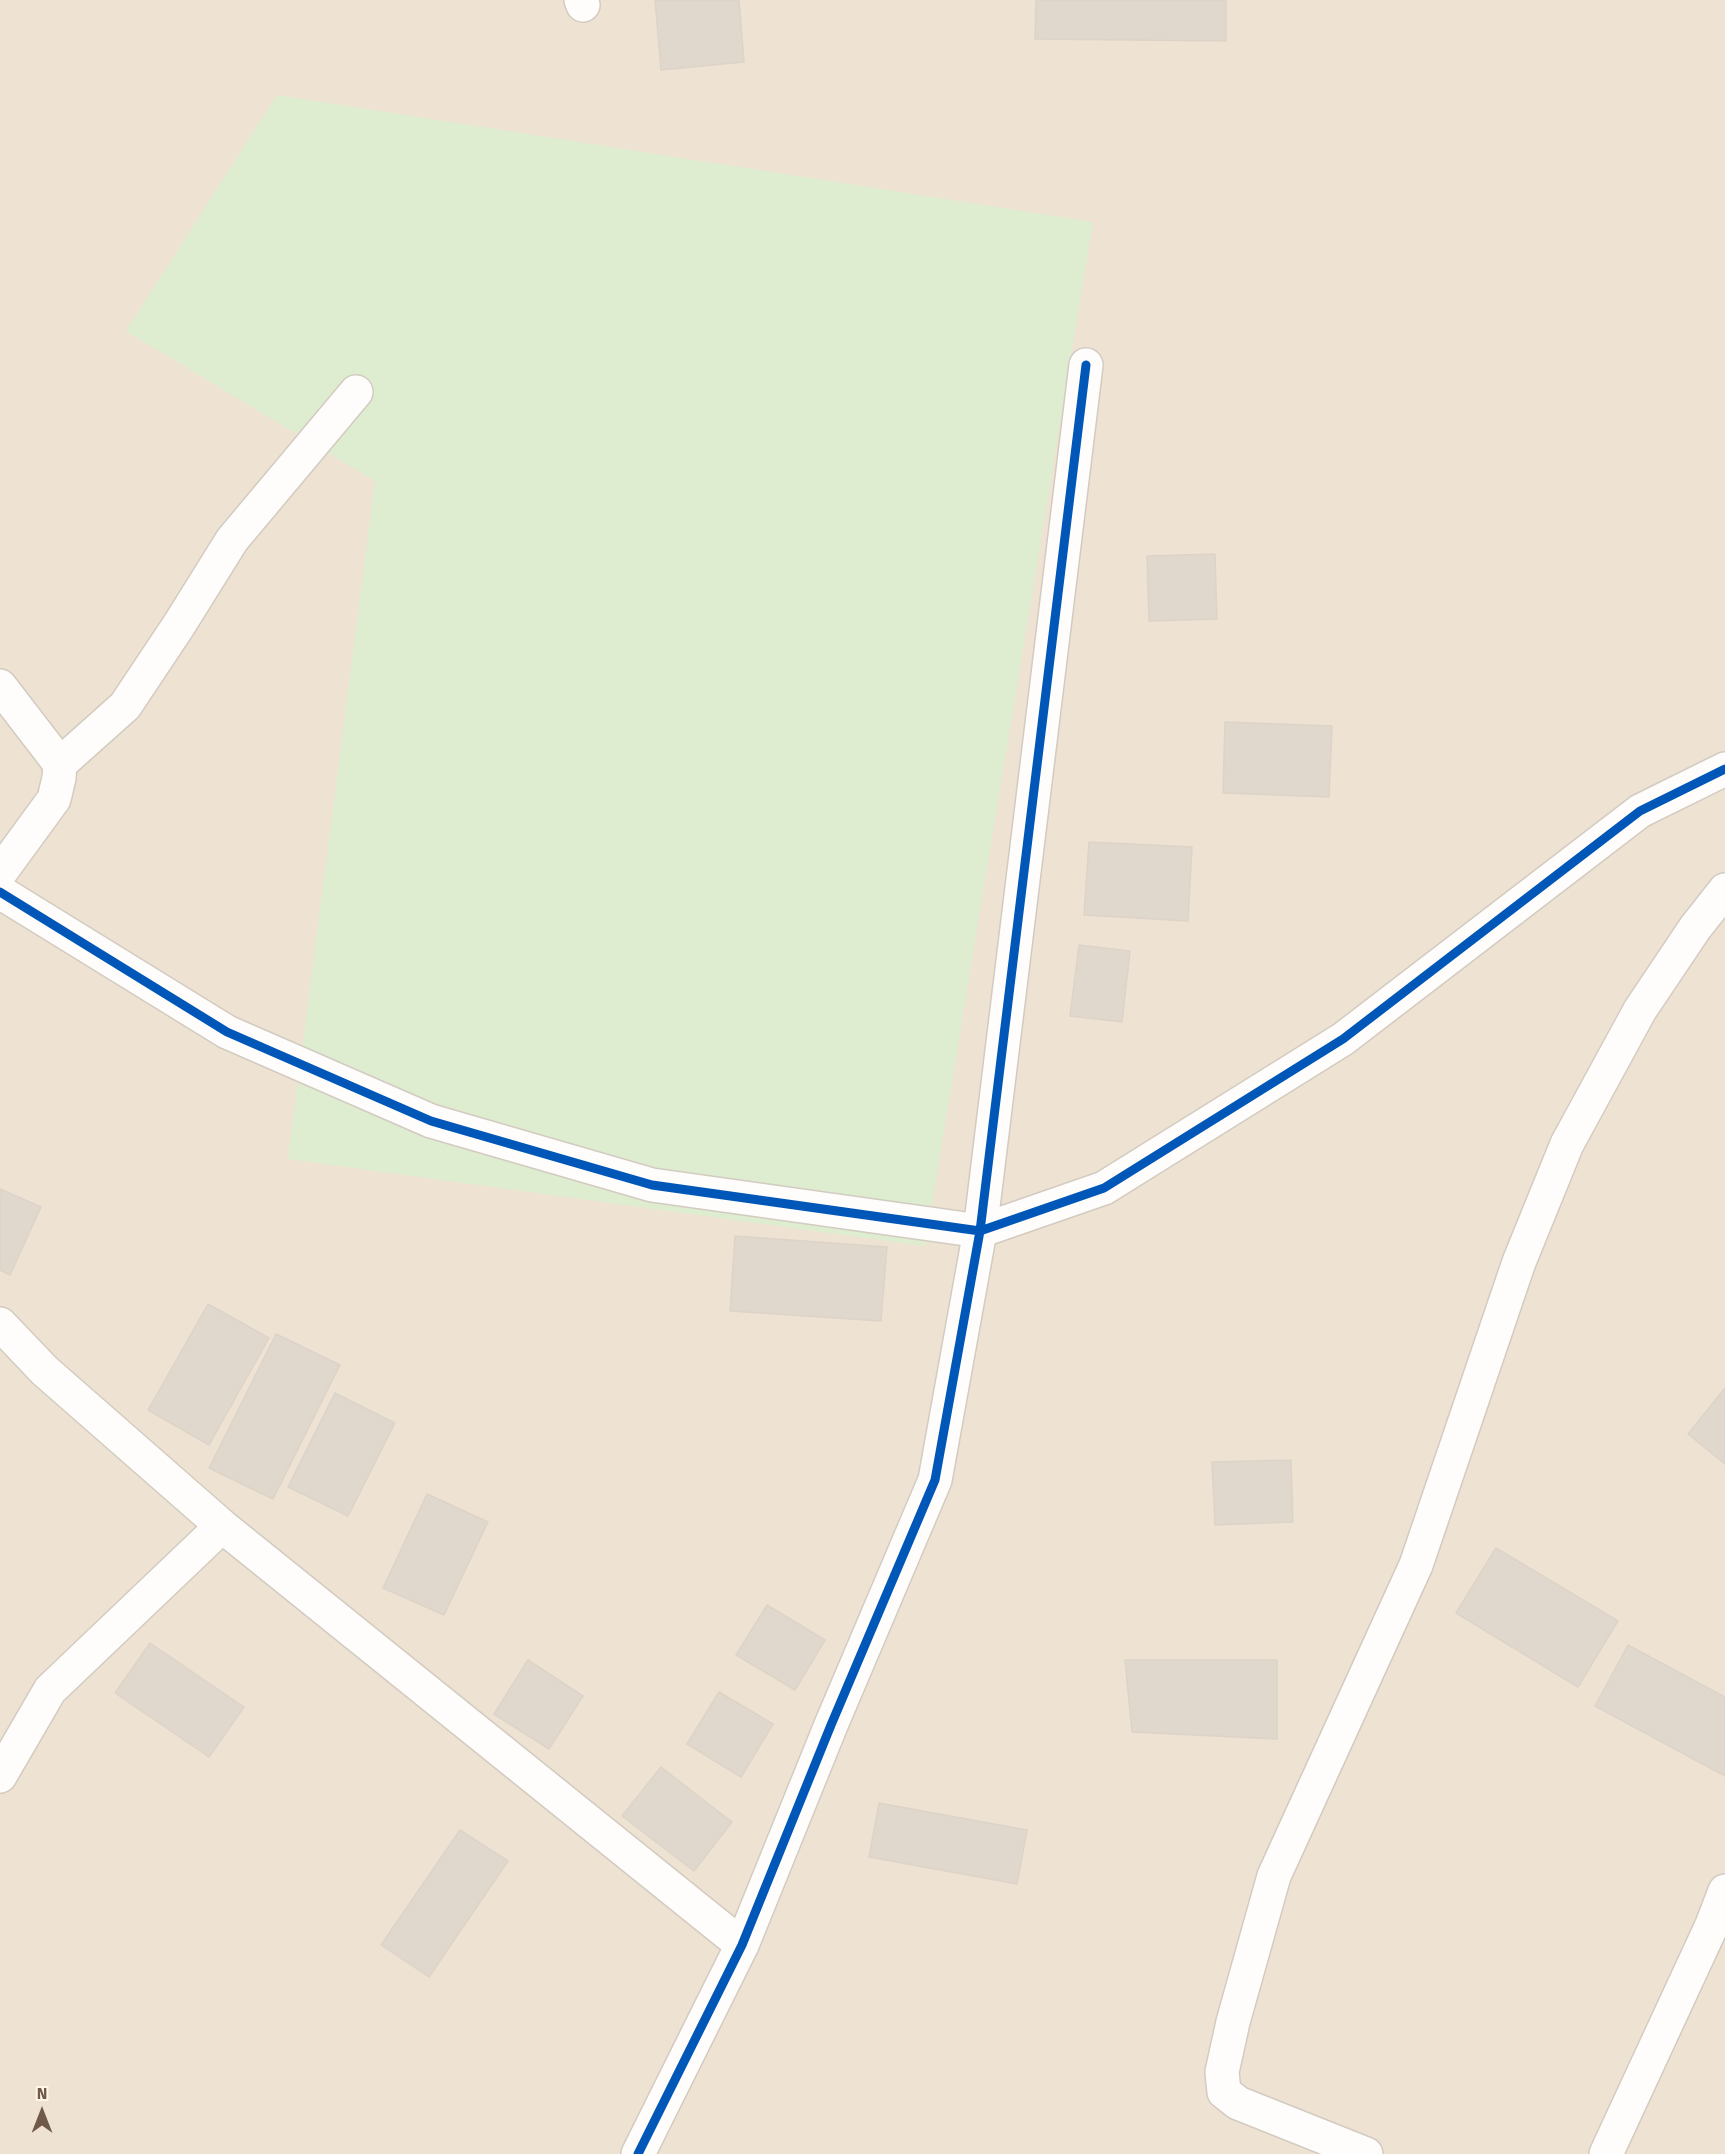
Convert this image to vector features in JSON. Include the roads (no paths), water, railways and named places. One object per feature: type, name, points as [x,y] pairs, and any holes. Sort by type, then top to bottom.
[{"type":"street","points":[[638,2154],[742,1945],[831,1725],[935,1480],[980,1231],[1086,365]]},
{"type":"street","points":[[60,764],[125,706],[232,540],[356,392]]},
{"type":"street","points":[[0,686],[60,764],[54,799],[0,873]]},
{"type":"street","points":[[0,892],[227,1032],[431,1121],[652,1185],[980,1231],[1104,1188],[1343,1040],[1640,811],[1725,769]]},
{"type":"street","points":[[1366,2154],[1238,2103],[1224,2092],[1222,2072],[1233,2022],[1271,1887],[1416,1565],[1519,1262],[1567,1144],[1640,1010],[1695,928],[1725,890]]},
{"type":"street","points":[[0,1324],[45,1371],[222,1526],[742,1945]]},
{"type":"street","points":[[0,1776],[50,1690],[222,1526]]},
{"type":"street","points":[[1606,2154],[1712,1925],[1725,1891]]}]
